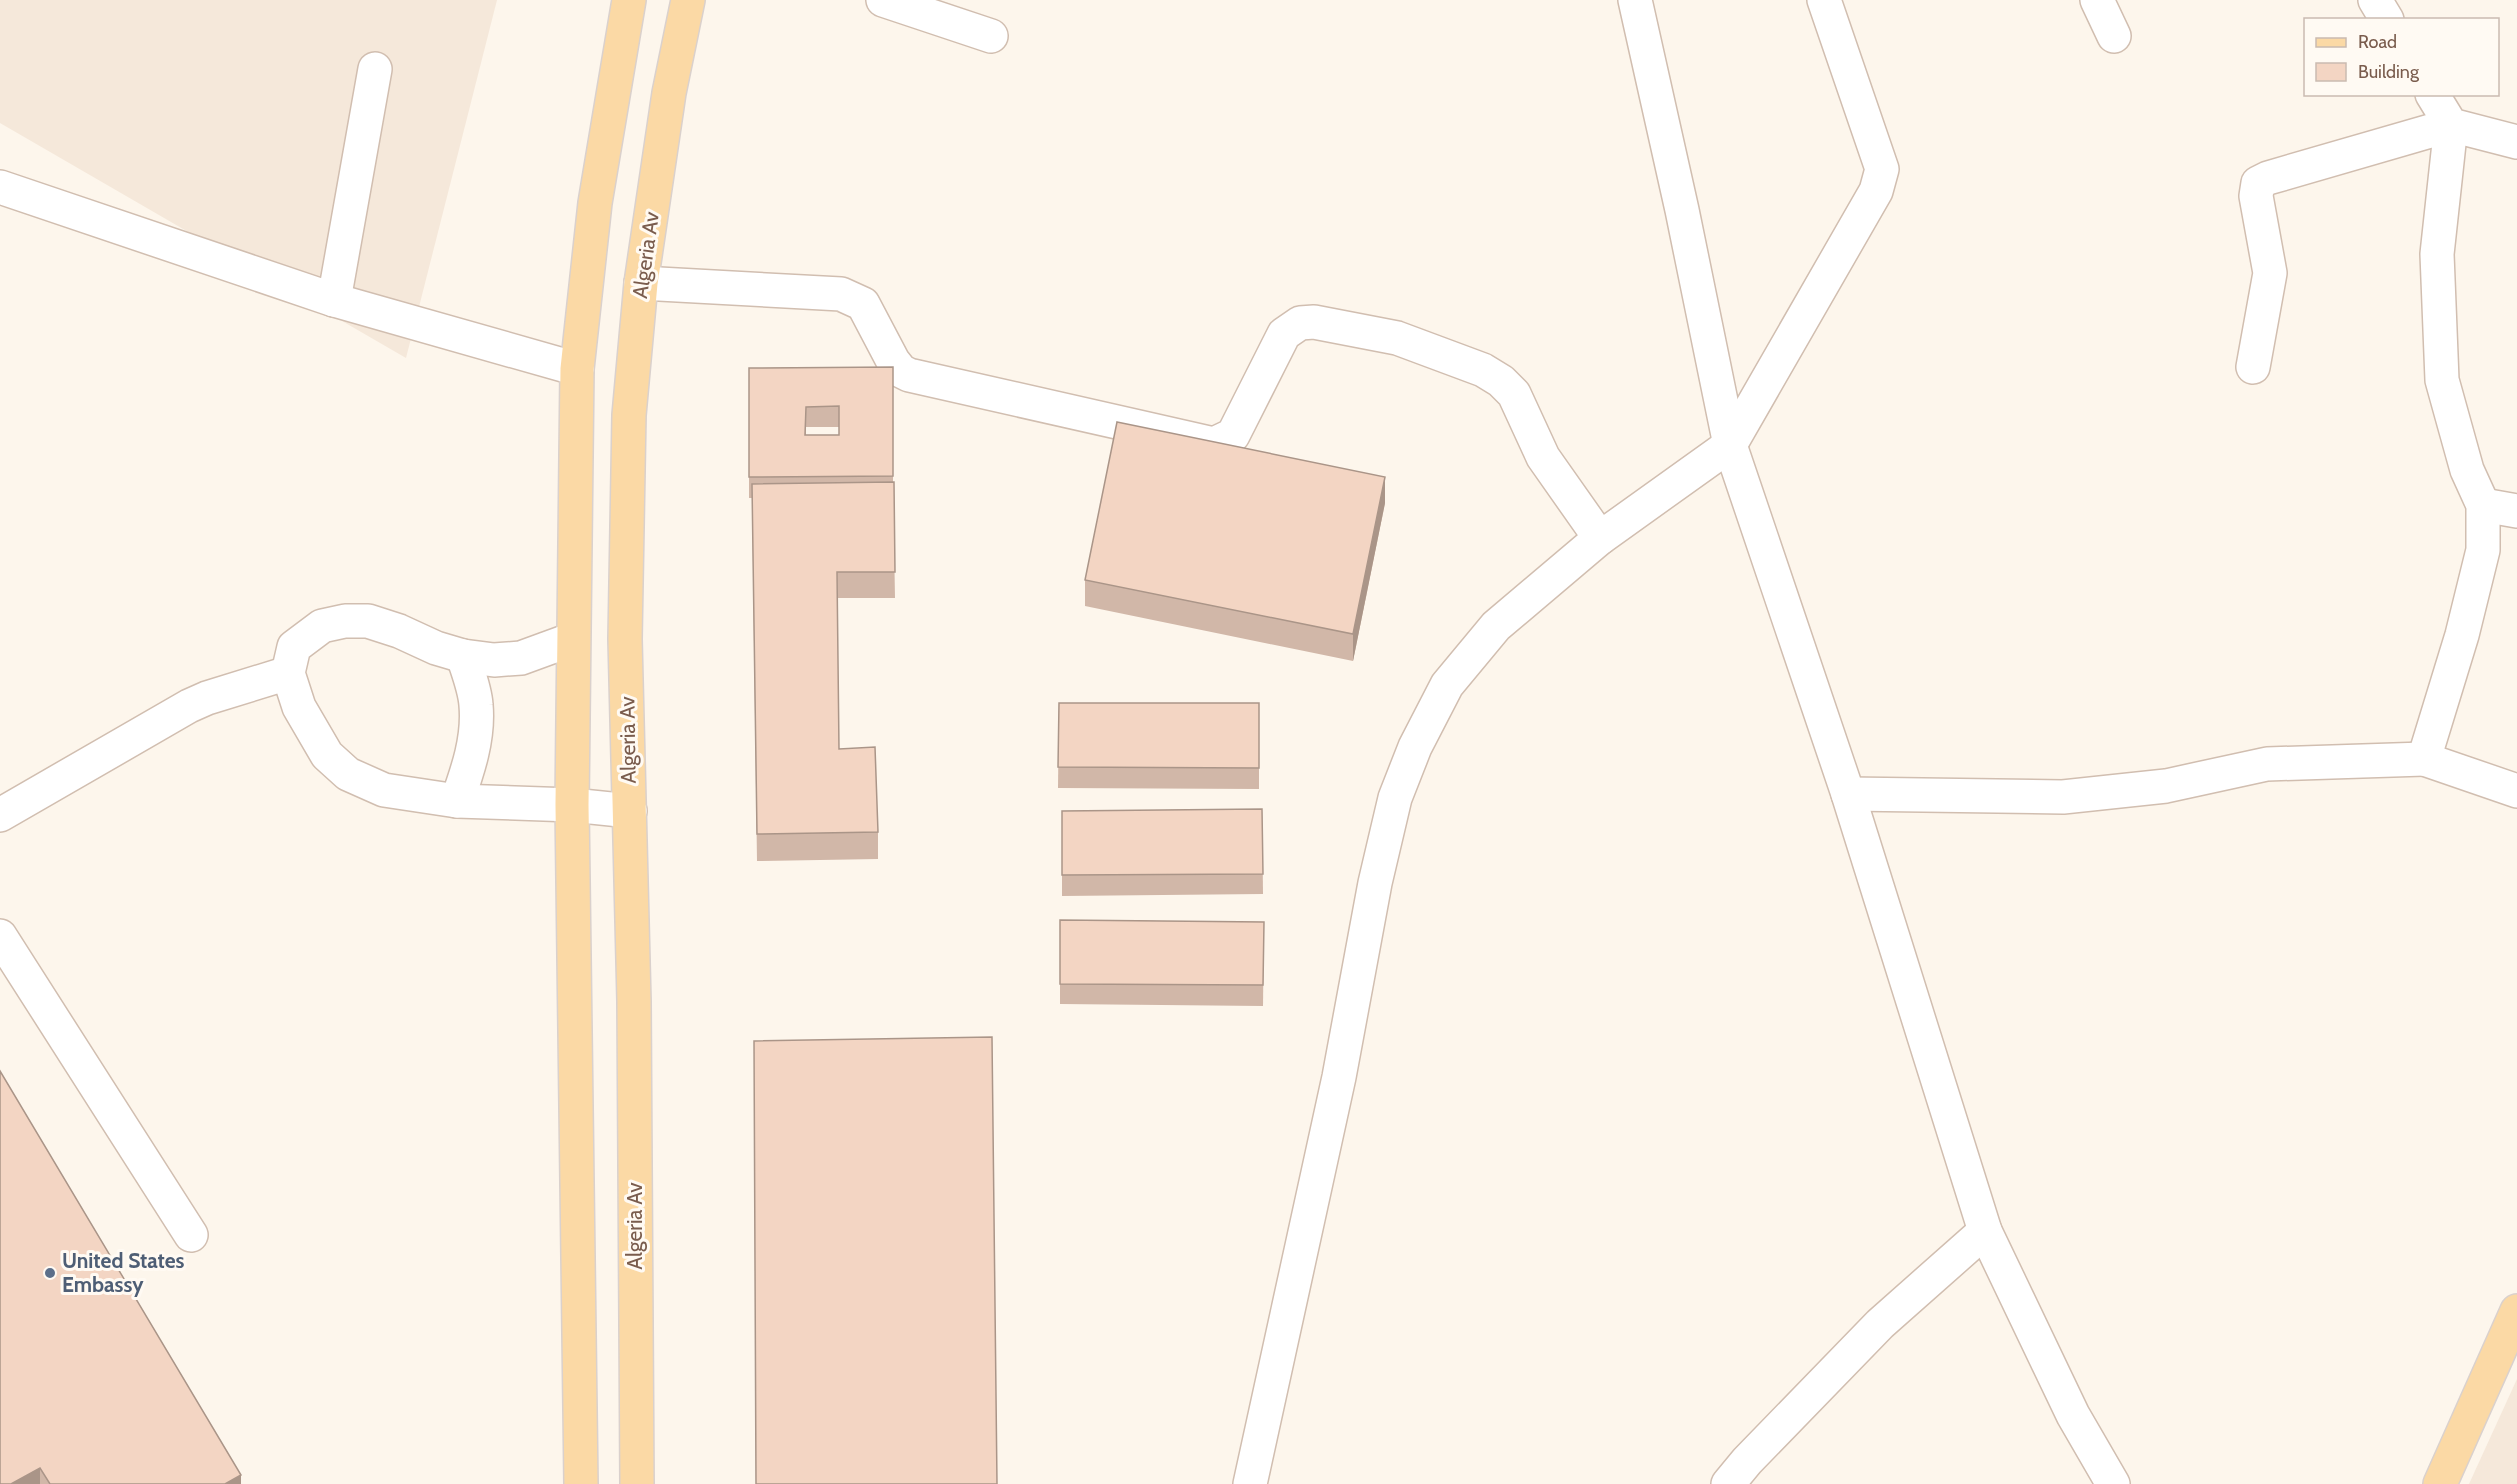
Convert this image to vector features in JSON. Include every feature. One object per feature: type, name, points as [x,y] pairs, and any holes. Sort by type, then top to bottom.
[{"type":"main road","points":[[581,1484],[572,805],[577,369],[595,203],[629,0]]},
{"type":"main road","name":"Algeria Av","points":[[637,1484],[634,1013],[625,639],[629,427],[641,283],[669,93],[688,0]]},
{"type":"main road","points":[[2440,1484],[2517,1311]]},
{"type":"street","points":[[883,0],[991,36]]},
{"type":"street","points":[[1635,0],[1682,210],[1730,445],[1848,794],[1985,1231],[2073,1415],[2113,1484]]},
{"type":"street","points":[[1250,1484],[1339,1077],[1375,883],[1395,798],[1415,747],[1447,685],[1496,626],[1600,538],[1730,445],[1876,191],[1882,169],[1824,0]]},
{"type":"street","points":[[2097,0],[2114,36]]},
{"type":"street","points":[[2375,0],[2385,18]]},
{"type":"street","points":[[334,300],[375,69]]},
{"type":"street","points":[[2424,759],[2462,635],[2483,550],[2483,505],[2467,470],[2442,380],[2437,254],[2451,125],[2433,96]]},
{"type":"street","points":[[2253,367],[2270,273],[2256,196],[2258,183],[2268,178],[2451,125],[2517,142]]},
{"type":"street","points":[[0,187],[334,300],[577,369]]},
{"type":"street","points":[[641,283],[841,294],[863,304],[893,361],[901,371],[909,375],[1214,444],[1233,435],[1284,334],[1300,323],[1314,322],[1397,338],[1483,370],[1502,381],[1514,394],[1543,457],[1600,538]]},
{"type":"street","points":[[2483,505],[2517,511]]},
{"type":"street","points":[[573,639],[521,658],[494,660],[463,656],[436,648],[399,631],[368,621],[345,621],[322,626],[294,647],[288,673],[299,707],[327,755],[348,774],[384,790],[457,801],[572,805],[630,811]]},
{"type":"street","points":[[457,801],[468,771],[476,729],[476,703],[463,656]]},
{"type":"street","points":[[0,815],[189,706],[207,698],[288,673]]},
{"type":"street","points":[[1848,794],[2063,797],[2166,786],[2267,764],[2424,759],[2517,791]]},
{"type":"street","points":[[0,936],[191,1236]]},
{"type":"street","points":[[1728,1484],[1880,1324],[1985,1231]]},
{"type":"shaded area","points":[[0,0],[497,0],[406,358],[0,123]]},
{"type":"shaded area","points":[[2517,1379],[2517,1484],[2469,1484]]},
{"type":"building","points":[[893,367],[893,476],[749,477],[749,368]],"holes":[[[839,406],[839,435],[805,435],[806,407]]]},
{"type":"building","points":[[1117,422],[1385,477],[1353,634],[1085,580]]},
{"type":"building","points":[[894,482],[895,572],[837,572],[839,749],[875,747],[878,832],[757,834],[752,484]]},
{"type":"building","points":[[1059,703],[1259,703],[1259,768],[1058,767]]},
{"type":"building","points":[[1262,809],[1263,874],[1062,875],[1062,811]]},
{"type":"building","points":[[1060,920],[1264,922],[1263,985],[1060,984]]},
{"type":"building","points":[[992,1037],[997,1484],[756,1484],[754,1041]]},
{"type":"building","points":[[0,1071],[241,1475],[225,1484],[50,1484],[40,1468],[11,1484],[0,1484]]},
{"type":"place","name":"United States Embassy","points":[[50,1273]]}]
